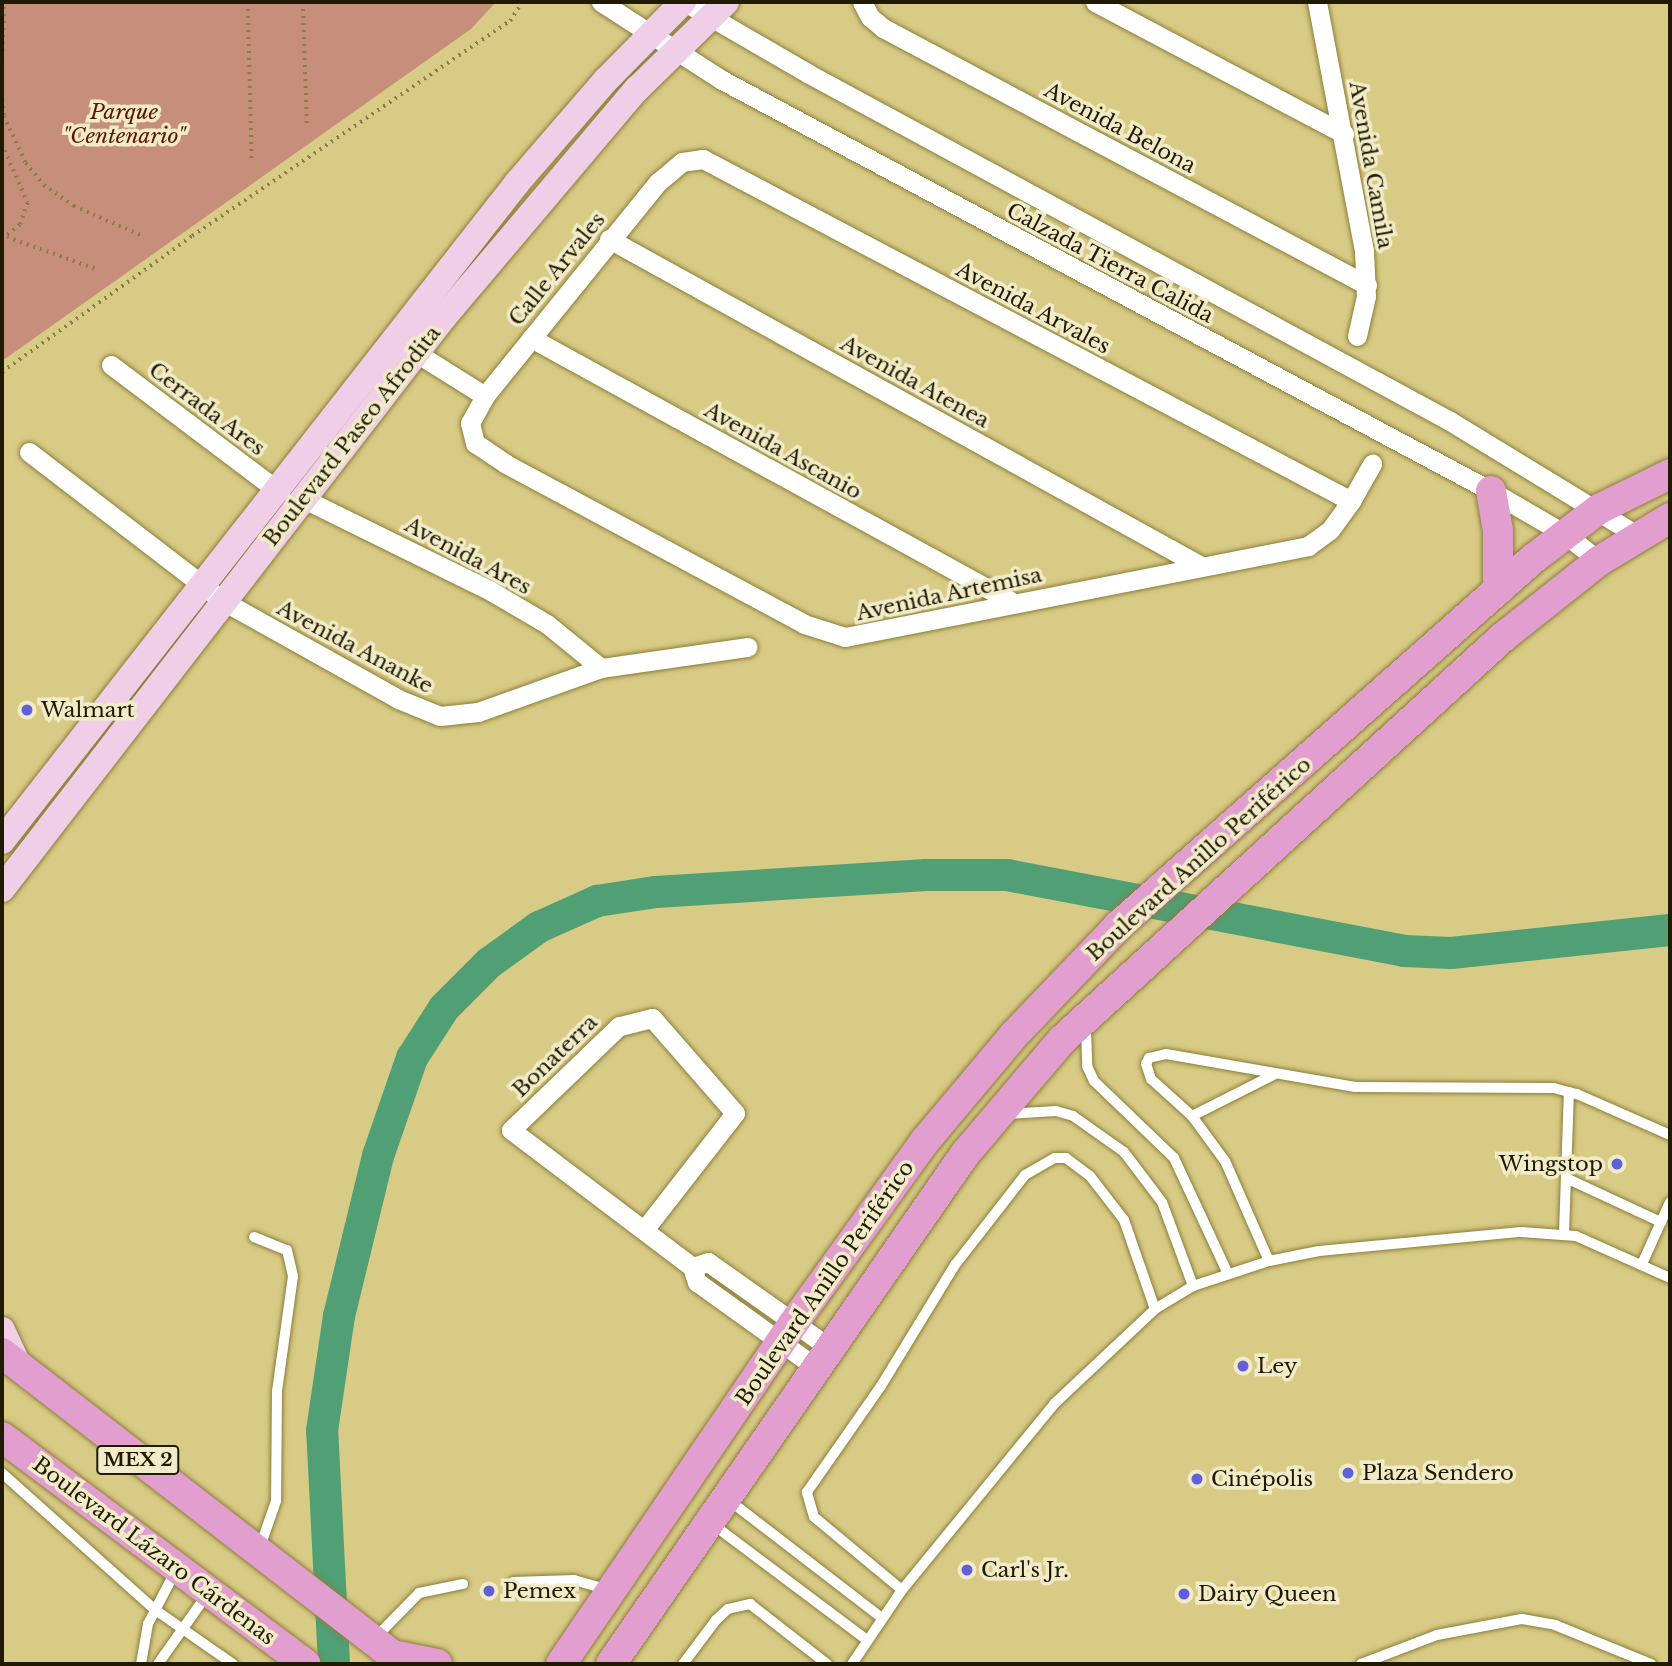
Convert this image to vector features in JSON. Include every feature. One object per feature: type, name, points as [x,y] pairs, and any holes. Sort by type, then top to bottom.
[{"type":"main road","name":"Boulevard Anillo Periférico","points":[[561,1664],[787,1334],[971,1085],[1118,926],[1564,534],[1599,509],[1670,474]]},
{"type":"main road","points":[[1492,491],[1499,549],[1498,590]]},
{"type":"main road","name":"Boulevard Anillo Periférico","points":[[611,1664],[820,1356],[996,1115],[1088,1013],[1503,637],[1600,561],[1637,535],[1670,518]]},
{"type":"main road","name":"MEX 2","points":[[10,1360],[390,1653]]},
{"type":"main road","name":"Boulevard Lázaro Cárdenas","points":[[2,1437],[305,1664]]},
{"type":"main road","points":[[622,1664],[631,1634]]},
{"type":"main road","points":[[536,1664],[580,1637]]},
{"type":"main road","points":[[390,1653],[437,1664]]},
{"type":"street","name":"Calzada Tierra Calida","points":[[601,2],[675,50],[806,126],[1492,491],[1564,534],[1600,561]]},
{"type":"street","name":"Calzada Tierra Calida","points":[[684,2],[717,9],[1450,421],[1599,509],[1637,535]]},
{"type":"street","name":"Boulevard Paseo Afrodita","points":[[2,889],[304,499],[405,345],[517,183],[650,34],[684,2]]},
{"type":"street","name":"Avenida Belona","points":[[862,2],[870,17],[883,27],[1367,285]]},
{"type":"street","points":[[1095,2],[1344,134]]},
{"type":"street","name":"Avenida Camila","points":[[1317,2],[1344,134],[1367,285],[1357,335]]},
{"type":"street","name":"Boulevard Paseo Afrodita","points":[[2,841],[277,490],[405,345],[675,50],[717,9]]},
{"type":"street","name":"Calle Arvales","points":[[470,423],[485,396],[610,239],[658,182],[693,158]]},
{"type":"street","name":"Avenida Arvales","points":[[693,158],[716,162],[1351,501]]},
{"type":"street","name":"Avenida Atenea","points":[[610,239],[1199,565]]},
{"type":"street","name":"Avenida Ascanio","points":[[531,338],[1014,603]]},
{"type":"street","points":[[405,345],[485,396]]},
{"type":"street","name":"Cerrada Ares","points":[[111,365],[277,490]]},
{"type":"street","name":"Avenida Artemisa","points":[[470,423],[472,436],[483,451],[828,635],[879,634],[1199,565],[1297,549],[1321,540],[1351,501],[1372,464]]},
{"type":"street","name":"Avenida Ananke","points":[[29,452],[201,587],[223,601],[398,699],[448,718],[478,712],[601,668],[747,647]]},
{"type":"street","name":"Avenida Ares","points":[[304,499],[489,590],[547,624],[601,668]]},
{"type":"street","name":"Bonaterra","points":[[644,1230],[735,1113],[652,1018],[619,1026],[511,1130],[692,1267]]},
{"type":"street","points":[[787,1334],[752,1294],[708,1262],[692,1267],[697,1282],[738,1312],[787,1334],[820,1356]]},
{"type":"street","points":[[738,1312],[752,1294]]},
{"type":"street","points":[[2,1330],[10,1360]]},
{"type":"lane","points":[[1088,1013],[1085,1045],[1094,1081],[1174,1158],[1228,1274]]},
{"type":"lane","points":[[1269,1262],[1225,1161],[1192,1116],[1151,1079],[1146,1064],[1149,1058],[1166,1054],[1273,1075],[1355,1087],[1468,1091],[1535,1087],[1569,1092],[1670,1135]]},
{"type":"lane","points":[[1192,1116],[1273,1075]]},
{"type":"lane","points":[[1564,1233],[1569,1092]]},
{"type":"lane","points":[[996,1115],[1056,1111],[1073,1116],[1124,1152],[1163,1202],[1193,1286]]},
{"type":"lane","points":[[901,1590],[814,1517],[807,1492],[881,1386],[955,1265],[1025,1175],[1055,1157],[1066,1158],[1090,1176],[1124,1220],[1154,1309]]},
{"type":"lane","points":[[1566,1178],[1661,1223]]},
{"type":"lane","points":[[1642,1264],[1670,1202]]},
{"type":"lane","points":[[852,1664],[901,1590],[1054,1404],[1154,1309],[1193,1286],[1269,1262],[1382,1242],[1564,1233],[1670,1278]]},
{"type":"lane","points":[[254,1237],[287,1250],[293,1276],[277,1391],[276,1501],[267,1559]]},
{"type":"lane","points":[[2,1473],[154,1609],[233,1664]]},
{"type":"lane","points":[[716,1508],[882,1618]]},
{"type":"lane","points":[[716,1508],[867,1640]]},
{"type":"lane","points":[[141,1664],[154,1609],[178,1567]]},
{"type":"lane","points":[[513,1582],[574,1580],[612,1591]]},
{"type":"lane","points":[[390,1653],[419,1592],[463,1584]]},
{"type":"lane","points":[[158,1664],[184,1632],[208,1591]]},
{"type":"lane","points":[[683,1664],[716,1620],[728,1609],[750,1604],[827,1664]]},
{"type":"lane","points":[[1361,1664],[1437,1635],[1528,1619],[1555,1625],[1651,1664]]},
{"type":"path","points":[[2,58],[5,2]]},
{"type":"path","points":[[248,2],[252,162]]},
{"type":"path","points":[[303,2],[307,125]]},
{"type":"path","points":[[2,372],[192,236],[510,21],[522,2]]},
{"type":"path","points":[[2,92],[4,116],[26,163],[44,185],[74,206],[142,236]]},
{"type":"path","points":[[2,144],[28,203],[20,225],[2,239]]},
{"type":"path","points":[[7,237],[96,269]]},
{"type":"green space","name":"Parque \"Centenario\"","points":[[2,2],[496,2],[471,29],[2,361]]},
{"type":"waterway","points":[[334,1664],[322,1431],[339,1316],[378,1156],[412,1058],[444,1008],[489,963],[539,927],[597,901],[656,892],[926,875],[1007,875],[1404,951],[1451,953],[1670,930]]},
{"type":"place","name":"Walmart","points":[[27,710]]},
{"type":"place","name":"Wingstop","points":[[1617,1164]]},
{"type":"place","name":"Ley","points":[[1243,1366]]},
{"type":"place","name":"Plaza Sendero","points":[[1348,1473]]},
{"type":"place","name":"Cinépolis","points":[[1197,1479]]},
{"type":"place","name":"Carl's Jr.","points":[[967,1570]]},
{"type":"place","name":"Pemex","points":[[489,1591]]},
{"type":"place","name":"Dairy Queen","points":[[1184,1594]]}]
